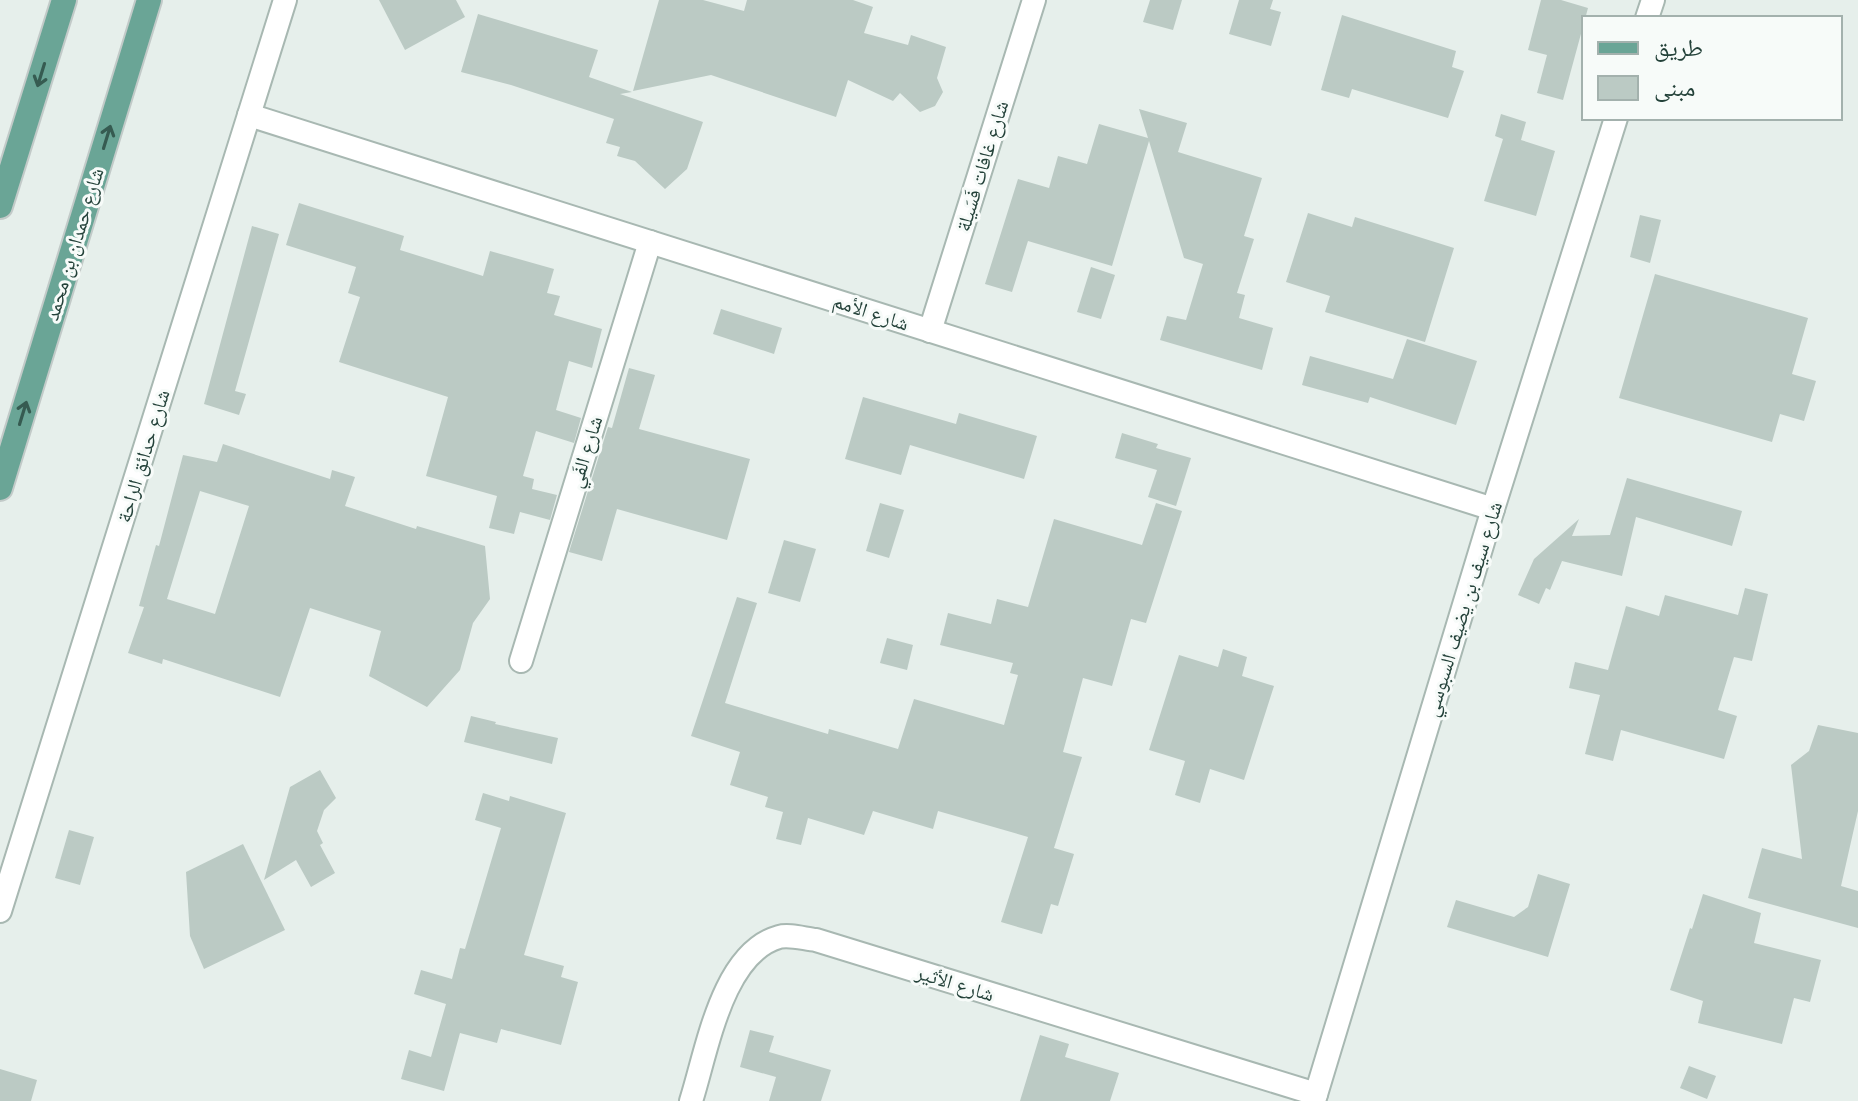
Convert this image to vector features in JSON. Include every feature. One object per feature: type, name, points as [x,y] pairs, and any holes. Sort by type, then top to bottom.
[{"type":"main road","points":[[0,206],[64,0]]},
{"type":"main road","name":"شارع حمدان بن محمد","points":[[0,488],[149,0]]},
{"type":"street","name":"شارع حدائق الراحة","points":[[0,911],[285,0]]},
{"type":"street","name":"شارع غافات فَسَيلة","points":[[930,331],[1034,0]]},
{"type":"street","name":"شارع الأمم","points":[[249,115],[1493,509]]},
{"type":"street","name":"شارع سيف بن يضيف السبوسي","points":[[1315,1098],[1493,509],[1615,120]]},
{"type":"street","name":"شارع الفَي","points":[[521,661],[650,242]]},
{"type":"street","name":"شارع الأثير","points":[[691,1101],[728,983],[747,954],[780,937],[816,940],[1315,1098]]},
{"type":"building","points":[[379,0],[456,0],[465,17],[405,50]]},
{"type":"building","points":[[659,0],[703,0],[744,11],[747,0],[853,0],[873,7],[864,33],[908,45],[911,35],[946,47],[937,78],[943,92],[935,106],[920,112],[900,93],[893,101],[848,80],[836,117],[711,75],[633,91]]},
{"type":"building","points":[[1150,0],[1182,0],[1173,30],[1143,22]]},
{"type":"building","points":[[1239,0],[1273,0],[1270,9],[1281,12],[1271,46],[1229,34]]},
{"type":"building","points":[[1541,0],[1561,0],[1588,8],[1586,16],[1582,16],[1582,30],[1563,100],[1537,93],[1547,55],[1528,50]]},
{"type":"building","points":[[478,14],[598,50],[589,77],[632,92],[620,94],[703,122],[687,169],[665,189],[635,161],[617,156],[620,147],[606,143],[614,119],[461,72]]},
{"type":"building","points":[[1342,15],[1456,51],[1452,67],[1464,71],[1448,118],[1352,89],[1349,98],[1321,90]]},
{"type":"building","points":[[1139,109],[1187,123],[1178,152],[1262,178],[1244,236],[1254,239],[1237,293],[1245,295],[1239,318],[1273,328],[1262,370],[1160,340],[1167,316],[1186,320],[1203,264],[1184,258],[1149,141],[1112,266],[1028,241],[1012,292],[985,284],[1018,179],[1049,188],[1058,156],[1087,164],[1099,124],[1148,138]]},
{"type":"building","points":[[1501,114],[1526,122],[1521,140],[1555,151],[1536,216],[1484,201],[1503,139],[1495,136]]},
{"type":"building","points":[[299,203],[404,236],[400,250],[483,276],[490,251],[554,269],[547,293],[560,296],[554,315],[602,329],[592,368],[569,361],[556,410],[581,418],[574,443],[536,431],[523,476],[534,479],[532,489],[557,495],[550,520],[520,512],[514,534],[489,528],[497,496],[426,476],[448,397],[339,362],[360,297],[348,293],[356,267],[286,245]]},
{"type":"building","points":[[1308,213],[1352,227],[1355,217],[1454,248],[1425,342],[1325,312],[1330,296],[1286,282]]},
{"type":"building","points":[[1640,215],[1661,220],[1650,263],[1630,257]]},
{"type":"building","points":[[252,226],[279,234],[235,391],[246,394],[239,415],[204,404]]},
{"type":"building","points":[[1091,267],[1115,275],[1101,319],[1077,312]]},
{"type":"building","points":[[1655,274],[1808,318],[1792,374],[1816,381],[1804,421],[1780,414],[1772,442],[1619,398]]},
{"type":"building","points":[[721,309],[782,328],[774,354],[713,334]]},
{"type":"building","points":[[1407,339],[1477,361],[1456,425],[1370,397],[1368,403],[1302,385],[1310,356],[1393,379]]},
{"type":"building","points":[[629,368],[655,375],[639,429],[750,459],[727,540],[617,509],[602,561],[569,552],[608,427],[612,428]]},
{"type":"building","points":[[863,397],[956,424],[959,413],[1037,436],[1024,479],[910,445],[901,475],[845,459]]},
{"type":"building","points":[[1122,433],[1158,444],[1156,448],[1191,458],[1176,506],[1148,497],[1157,470],[1115,458]]},
{"type":"building","points":[[223,444],[330,479],[332,470],[355,477],[345,506],[416,529],[417,526],[485,546],[490,599],[473,623],[460,670],[427,707],[369,676],[381,631],[310,608],[280,697],[163,659],[162,664],[128,653],[144,607],[139,606],[156,545],[159,546],[183,455],[217,462]],"holes":[[[200,491],[249,506],[215,614],[167,599]]]},
{"type":"building","points":[[1627,478],[1742,511],[1732,546],[1636,517],[1622,576],[1562,561],[1550,590],[1546,588],[1539,604],[1518,595],[1534,559],[1579,519],[1572,536],[1610,535]]},
{"type":"building","points":[[880,503],[904,510],[889,558],[866,551]]},
{"type":"building","points":[[1156,503],[1182,511],[1146,623],[1131,619],[1112,686],[1083,678],[1063,752],[1082,757],[1054,848],[1074,854],[1058,906],[1051,904],[1042,934],[1001,922],[1028,837],[938,811],[933,829],[873,811],[864,835],[808,818],[801,845],[776,839],[783,812],[765,807],[768,797],[730,785],[740,752],[691,736],[737,597],[757,603],[725,703],[828,734],[829,729],[898,749],[914,699],[1004,725],[1018,675],[1010,673],[1013,663],[940,645],[948,613],[991,624],[997,599],[1028,607],[1054,519],[1142,545]]},
{"type":"building","points":[[784,540],[816,549],[800,602],[768,593]]},
{"type":"building","points":[[1745,588],[1768,594],[1752,661],[1734,657],[1718,710],[1737,716],[1724,759],[1621,730],[1613,761],[1585,754],[1600,695],[1569,688],[1575,662],[1608,670],[1626,606],[1659,616],[1665,595],[1738,615]]},
{"type":"building","points":[[887,638],[913,645],[907,670],[880,663]]},
{"type":"building","points":[[1223,649],[1247,657],[1242,676],[1274,686],[1244,780],[1210,769],[1200,803],[1175,795],[1185,761],[1149,750],[1179,655],[1218,667]]},
{"type":"building","points":[[471,716],[558,738],[552,764],[464,742]]},
{"type":"building","points":[[1818,725],[1858,733],[1858,811],[1841,886],[1858,891],[1858,928],[1748,898],[1762,848],[1802,859],[1791,765],[1809,751]]},
{"type":"building","points":[[320,770],[336,798],[324,810],[317,831],[323,843],[320,845],[335,873],[311,887],[296,860],[264,880],[290,787]]},
{"type":"building","points":[[483,793],[509,801],[510,796],[566,813],[524,955],[564,966],[561,977],[578,982],[561,1045],[501,1029],[497,1043],[460,1033],[444,1091],[401,1079],[409,1050],[431,1057],[446,1004],[414,994],[421,970],[452,979],[460,948],[465,949],[501,828],[475,820]]},
{"type":"building","points":[[69,830],[94,837],[80,885],[55,878]]},
{"type":"building","points":[[243,844],[285,930],[204,969],[190,936],[186,872]]},
{"type":"building","points":[[1538,874],[1570,884],[1548,957],[1447,927],[1456,900],[1514,917],[1528,907]]},
{"type":"building","points":[[1703,894],[1761,913],[1754,943],[1821,960],[1810,1002],[1794,998],[1782,1044],[1698,1023],[1703,1001],[1670,990]]},
{"type":"building","points":[[750,1030],[774,1036],[769,1052],[831,1070],[821,1101],[769,1101],[776,1077],[740,1067]]},
{"type":"building","points":[[1040,1035],[1069,1044],[1065,1057],[1119,1073],[1110,1101],[1020,1101]]},
{"type":"building","points":[[1689,1066],[1716,1076],[1707,1099],[1680,1088]]},
{"type":"building","points":[[0,1069],[37,1080],[31,1101],[0,1101]]}]
